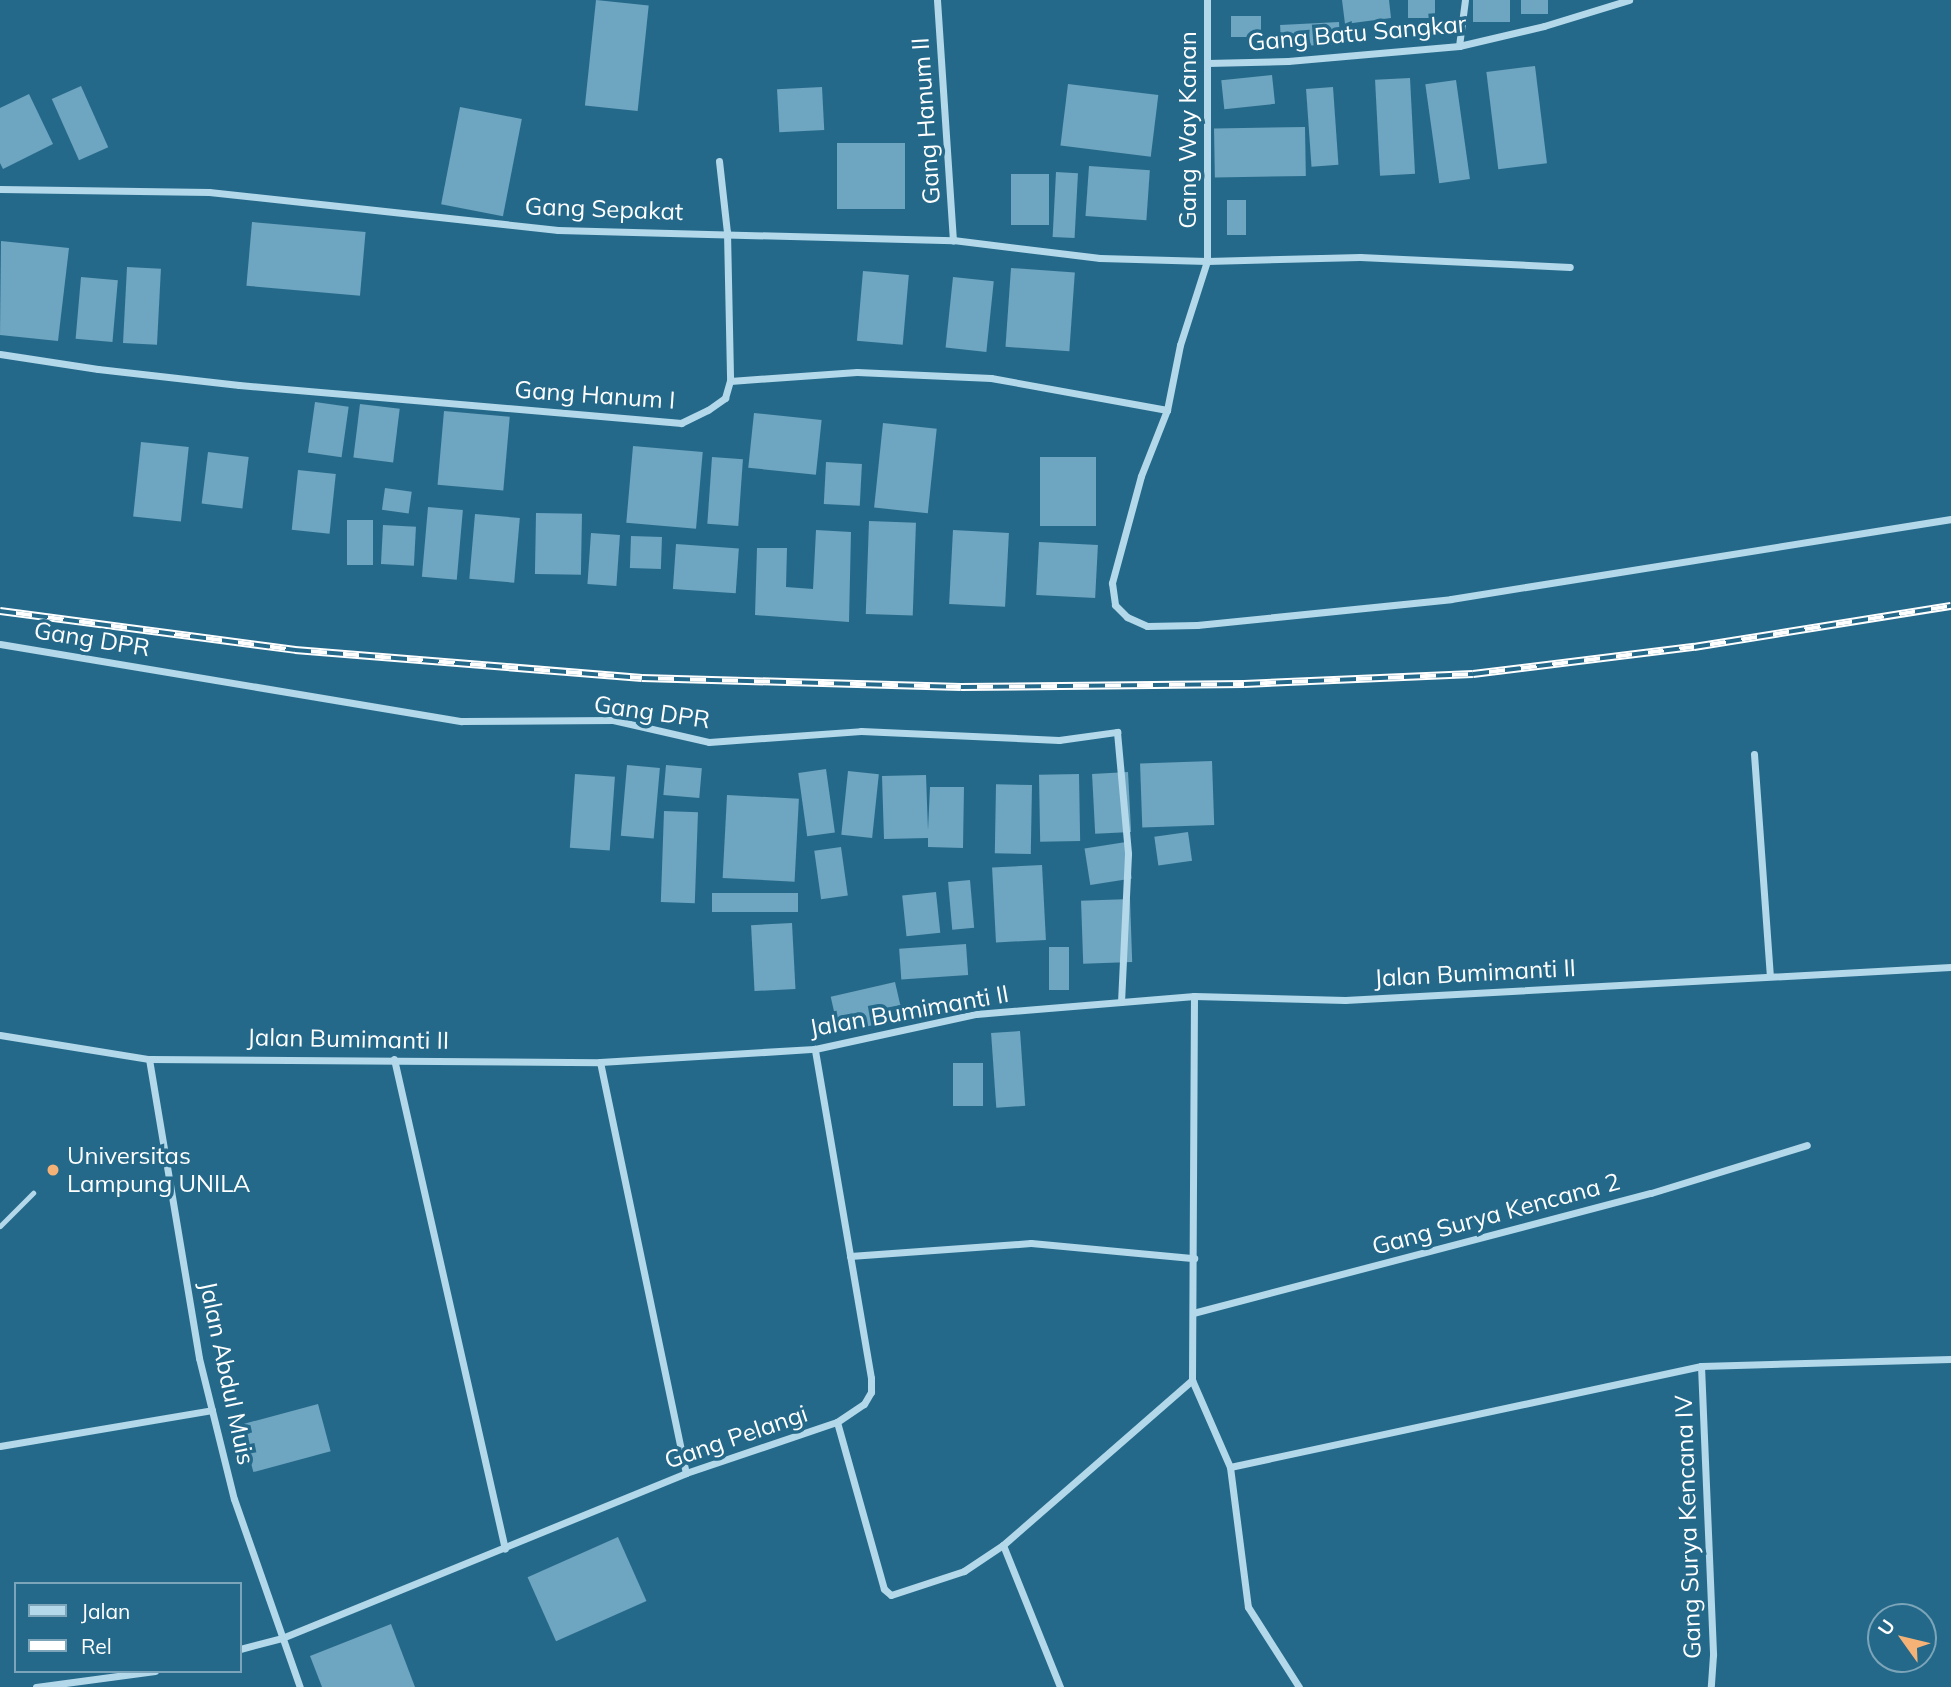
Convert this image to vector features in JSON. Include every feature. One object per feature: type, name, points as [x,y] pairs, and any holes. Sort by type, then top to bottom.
[{"type":"street","name":"Gang Hanum II","points":[[937,0],[953,240]]},
{"type":"street","name":"Gang Way Kanan","points":[[1207,0],[1208,261],[1180,345],[1167,410],[1141,476],[1112,583],[1115,605],[1127,617],[1147,626],[1197,625],[1451,599],[1951,519]]},
{"type":"street","points":[[1459,46],[1465,0]]},
{"type":"street","name":"Gang Batu Sangkar","points":[[1207,63],[1289,61],[1459,46],[1544,26],[1629,0]]},
{"type":"street","points":[[719,161],[727,232],[730,381],[857,372],[991,378],[1167,410]]},
{"type":"street","name":"Gang Sepakat","points":[[0,189],[209,192],[558,230],[727,232],[953,240],[1100,258],[1208,261]]},
{"type":"street","points":[[1208,261],[1360,257],[1570,267]]},
{"type":"street","name":"Gang Hanum I","points":[[0,354],[98,369],[239,385],[681,423],[725,398],[730,381]]},
{"type":"street","name":"Gang DPR","points":[[0,644],[462,721],[613,720],[709,742],[861,731],[1059,740],[1117,733],[1128,854],[1121,1002]]},
{"type":"street","points":[[1754,754],[1770,975]]},
{"type":"street","name":"Jalan Bumimanti II","points":[[0,1035],[149,1059],[600,1062],[815,1049],[976,1014],[1194,996],[1345,1000],[1951,967]]},
{"type":"street","points":[[1194,996],[1192,1380],[1230,1467],[1248,1606],[1299,1687]]},
{"type":"street","name":"Gang Pelangi","points":[[242,1648],[282,1638],[686,1474],[837,1422],[864,1404],[871,1392],[815,1049]]},
{"type":"street","name":"Jalan Abdul Muis","points":[[149,1059],[199,1358],[234,1499],[300,1687]]},
{"type":"street","points":[[394,1059],[505,1549]]},
{"type":"street","points":[[600,1062],[686,1474]]},
{"type":"street","name":"Gang Surya Kencana 2","points":[[1193,1312],[1651,1193],[1807,1145]]},
{"type":"street","points":[[850,1256],[1031,1243],[1194,1258]]},
{"type":"street","points":[[1230,1467],[1701,1366],[1951,1359]]},
{"type":"street","name":"Gang Surya Kencana IV","points":[[1701,1366],[1713,1655],[1711,1687]]},
{"type":"street","points":[[837,1422],[884,1590],[891,1595],[964,1571],[1003,1545],[1192,1380]]},
{"type":"street","points":[[0,1446],[212,1410]]},
{"type":"street","points":[[1003,1545],[1060,1687]]},
{"type":"street","points":[[36,1687],[140,1673]]},
{"type":"lane","points":[[0,1226],[33,1193]]},
{"type":"building","points":[[596,0],[649,6],[638,111],[585,105]]},
{"type":"building","points":[[1342,0],[1389,0],[1391,18],[1345,24]]},
{"type":"building","points":[[1408,0],[1435,0],[1435,18],[1408,18]]},
{"type":"building","points":[[1473,0],[1510,0],[1510,22],[1473,22]]},
{"type":"building","points":[[1521,0],[1548,0],[1548,14],[1521,14]]},
{"type":"building","points":[[1231,16],[1261,16],[1261,37],[1231,37]]},
{"type":"building","points":[[1339,22],[1340,44],[1281,47],[1280,25]]},
{"type":"building","points":[[1535,66],[1547,163],[1498,169],[1486,72]]},
{"type":"building","points":[[1272,75],[1275,104],[1224,109],[1221,80]]},
{"type":"building","points":[[1410,78],[1415,174],[1380,176],[1375,80]]},
{"type":"building","points":[[1456,80],[1470,179],[1439,183],[1425,84]]},
{"type":"building","points":[[1068,84],[1158,95],[1151,157],[1060,146]]},
{"type":"building","points":[[81,86],[108,147],[79,160],[52,99]]},
{"type":"building","points":[[822,87],[824,130],[779,132],[777,89]]},
{"type":"building","points":[[1333,87],[1338,165],[1312,167],[1306,89]]},
{"type":"building","points":[[29,94],[53,144],[3,169],[0,163],[0,108]]},
{"type":"building","points":[[460,107],[522,119],[503,216],[441,204]]},
{"type":"building","points":[[1305,127],[1306,176],[1215,178],[1214,129]]},
{"type":"building","points":[[837,143],[905,143],[905,209],[837,209]]},
{"type":"building","points":[[1089,166],[1150,170],[1146,220],[1086,216]]},
{"type":"building","points":[[1056,172],[1078,173],[1075,238],[1053,237]]},
{"type":"building","points":[[1011,174],[1049,174],[1049,225],[1011,225]]},
{"type":"building","points":[[1227,200],[1246,200],[1246,235],[1227,235]]},
{"type":"building","points":[[252,222],[366,232],[360,296],[246,286]]},
{"type":"building","points":[[1,241],[69,248],[58,341],[0,335]]},
{"type":"building","points":[[127,267],[161,269],[157,345],[123,343]]},
{"type":"building","points":[[1011,268],[1075,272],[1069,351],[1005,347]]},
{"type":"building","points":[[863,271],[909,275],[903,345],[857,341]]},
{"type":"building","points":[[81,277],[118,280],[112,342],[76,339]]},
{"type":"building","points":[[953,277],[994,281],[986,352],[946,348]]},
{"type":"building","points":[[315,402],[349,407],[342,457],[308,453]]},
{"type":"building","points":[[360,404],[400,409],[393,462],[353,458]]},
{"type":"building","points":[[444,411],[510,417],[503,490],[438,485]]},
{"type":"building","points":[[754,413],[822,420],[816,475],[748,468]]},
{"type":"building","points":[[883,423],[937,429],[928,513],[874,508]]},
{"type":"building","points":[[141,442],[189,447],[181,522],[133,517]]},
{"type":"building","points":[[633,446],[703,452],[696,529],[626,523]]},
{"type":"building","points":[[208,452],[249,457],[242,509],[202,504]]},
{"type":"building","points":[[712,457],[743,459],[738,526],[707,524]]},
{"type":"building","points":[[1040,457],[1096,457],[1096,526],[1040,526]]},
{"type":"building","points":[[826,462],[862,464],[860,506],[824,504]]},
{"type":"building","points":[[298,470],[336,474],[330,534],[292,530]]},
{"type":"building","points":[[385,488],[412,492],[409,514],[382,510]]},
{"type":"building","points":[[428,507],[463,510],[457,580],[422,577]]},
{"type":"building","points":[[536,513],[582,514],[581,575],[535,574]]},
{"type":"building","points":[[475,514],[520,518],[514,583],[469,579]]},
{"type":"building","points":[[347,520],[373,520],[373,565],[347,565]]},
{"type":"building","points":[[869,521],[916,523],[913,616],[866,614]]},
{"type":"building","points":[[383,525],[416,527],[414,566],[381,564]]},
{"type":"building","points":[[816,530],[851,532],[849,622],[755,615],[757,548],[787,548],[786,587],[813,589]]},
{"type":"building","points":[[953,530],[1009,533],[1005,607],[949,604]]},
{"type":"building","points":[[591,533],[620,535],[616,586],[587,584]]},
{"type":"building","points":[[631,536],[662,537],[661,569],[630,568]]},
{"type":"building","points":[[1039,542],[1098,545],[1095,598],[1036,595]]},
{"type":"building","points":[[676,544],[739,548],[736,593],[673,589]]},
{"type":"building","points":[[1212,761],[1214,825],[1142,827],[1140,764]]},
{"type":"building","points":[[627,765],[660,768],[654,839],[621,836]]},
{"type":"building","points":[[666,765],[702,768],[699,798],[663,795]]},
{"type":"building","points":[[826,769],[835,832],[807,836],[798,773]]},
{"type":"building","points":[[848,771],[879,774],[872,838],[841,835]]},
{"type":"building","points":[[1128,772],[1131,832],[1095,834],[1092,774]]},
{"type":"building","points":[[575,774],[615,777],[610,851],[570,848]]},
{"type":"building","points":[[1079,774],[1080,841],[1040,842],[1039,775]]},
{"type":"building","points":[[926,775],[928,830],[930,787],[964,787],[963,848],[928,847],[928,838],[884,839],[882,776]]},
{"type":"building","points":[[996,784],[1032,785],[1031,854],[995,853]]},
{"type":"building","points":[[727,795],[799,799],[795,882],[723,878]]},
{"type":"building","points":[[664,811],[698,812],[695,903],[661,902]]},
{"type":"building","points":[[1188,832],[1192,861],[1158,865],[1154,837]]},
{"type":"building","points":[[1126,842],[1132,879],[1090,885],[1085,849]]},
{"type":"building","points":[[841,847],[848,896],[821,899],[814,851]]},
{"type":"building","points":[[1042,865],[1046,940],[996,943],[992,868]]},
{"type":"building","points":[[970,880],[974,928],[952,930],[948,882]]},
{"type":"building","points":[[936,892],[940,933],[906,936],[902,896]]},
{"type":"building","points":[[712,893],[798,893],[798,912],[712,912]]},
{"type":"building","points":[[1130,899],[1132,962],[1083,964],[1081,901]]},
{"type":"building","points":[[792,923],[795,989],[755,991],[751,925]]},
{"type":"building","points":[[966,944],[968,975],[901,980],[899,949]]},
{"type":"building","points":[[1049,947],[1069,947],[1069,990],[1049,990]]},
{"type":"building","points":[[895,982],[903,1018],[839,1033],[831,997]]},
{"type":"building","points":[[1020,1031],[1025,1106],[996,1108],[991,1033]]},
{"type":"building","points":[[953,1063],[983,1063],[983,1106],[953,1106]]},
{"type":"building","points":[[318,1404],[331,1451],[253,1472],[241,1425]]},
{"type":"building","points":[[618,1537],[646,1601],[556,1641],[528,1577]]},
{"type":"building","points":[[391,1624],[415,1687],[322,1687],[310,1656]]},
{"type":"railway","points":[[0,611],[295,650],[642,678],[961,687],[1244,684],[1473,674],[1694,647],[1951,606]]},
{"type":"place","name":"Universitas Lampung UNILA","points":[[53,1170]]}]
